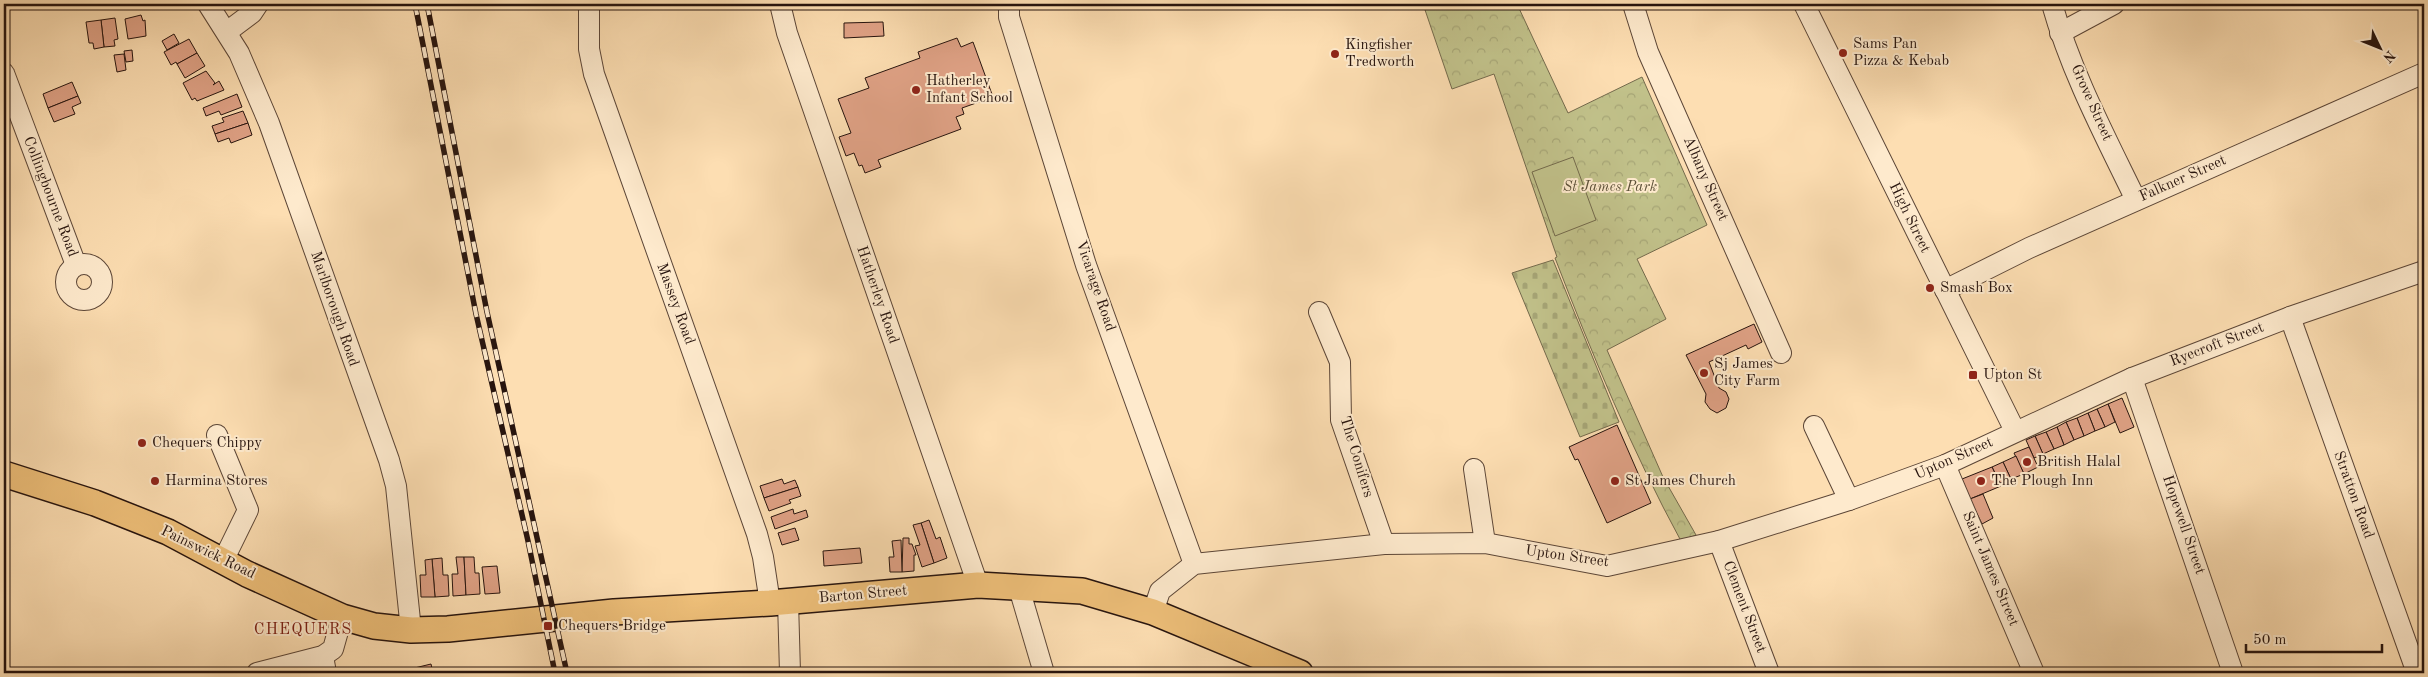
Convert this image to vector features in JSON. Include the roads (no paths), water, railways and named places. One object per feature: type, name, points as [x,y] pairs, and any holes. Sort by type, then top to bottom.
[{"type":"main road","name":"Painswick Road","points":[[4,474],[95,503],[168,532],[223,561],[342,617],[374,626],[411,630]]},
{"type":"main road","name":"Barton Street","points":[[411,630],[448,629],[614,612],[779,602],[978,585],[1082,591],[1152,612],[1260,666],[1300,673]]},
{"type":"street","name":"Marlborough Road","points":[[208,4],[228,31],[240,53],[269,123],[392,471],[396,486],[411,630]]},
{"type":"street","points":[[228,31],[252,13],[258,4]]},
{"type":"street","name":"Massey Road","points":[[590,4],[589,49],[594,74],[757,534],[779,602],[790,673]]},
{"type":"street","name":"Hatherley Road","points":[[780,4],[787,33],[978,585]]},
{"type":"street","name":"Vicarage Road","points":[[1009,4],[1008,17],[1086,265],[1194,564]]},
{"type":"street","name":"Albany Street","points":[[1633,4],[1648,52],[1782,353]]},
{"type":"street","name":"High Street","points":[[1804,4],[2015,431]]},
{"type":"street","name":"Grove Street","points":[[2052,4],[2060,33],[2085,93],[2136,200]]},
{"type":"street","points":[[2060,33],[2114,4]]},
{"type":"street","name":"Collingbourne Road","points":[[4,73],[76,266]]},
{"type":"street","name":"Falkner Street","points":[[1945,290],[2029,248],[2424,73]]},
{"type":"street","name":"Ryecroft Street","points":[[2015,431],[2132,378],[2290,317],[2424,271]]},
{"type":"street","name":"The Conifers","points":[[1319,312],[1340,362],[1341,420],[1384,544]]},
{"type":"street","name":"Stratton Road","points":[[2290,317],[2416,673]]},
{"type":"street","name":"Hopewell Street","points":[[2132,378],[2234,673]]},
{"type":"street","points":[[1814,426],[1849,500]]},
{"type":"street","name":"Upton Street","points":[[1194,564],[1384,544],[1485,544],[1607,566],[1718,541],[1849,500],[1945,466],[2015,431]]},
{"type":"street","points":[[217,435],[248,510],[223,561]]},
{"type":"street","name":"Saint James Street","points":[[1945,466],[2034,673]]},
{"type":"street","points":[[1474,469],[1485,544]]},
{"type":"street","name":"Clement Street","points":[[1718,541],[1770,673]]},
{"type":"street","points":[[1152,612],[1160,591],[1194,564]]},
{"type":"street","points":[[1019,588],[1044,673]]},
{"type":"street","points":[[257,673],[324,664],[333,649],[342,617]]},
{"type":"railway","points":[[415,4],[476,314],[528,541],[555,673]]},
{"type":"railway","points":[[427,4],[487,312],[567,673]]},
{"type":"place","name":"Sams Pan Pizza & Kebab","points":[[1843,53]]},
{"type":"place","name":"Kingfisher Tredworth","points":[[1335,54]]},
{"type":"place","name":"Hatherley Infant School","points":[[916,90]]},
{"type":"place","name":"Smash Box","points":[[1930,288]]},
{"type":"place","name":"Sj James City Farm","points":[[1704,373]]},
{"type":"place","name":"Upton St","points":[[1973,375]]},
{"type":"place","name":"Chequers Chippy","points":[[142,443]]},
{"type":"place","name":"British Halal","points":[[2027,462]]},
{"type":"place","name":"Harmina Stores","points":[[155,481]]},
{"type":"place","name":"St James Church","points":[[1615,481]]},
{"type":"place","name":"The Plough Inn","points":[[1981,481]]},
{"type":"place","name":"Chequers Bridge","points":[[548,626]]},
{"type":"district","name":"CHEQUERS","points":[[303,630]]},
{"type":"park label","name":"St James Park","points":[[1610,187]]}]
